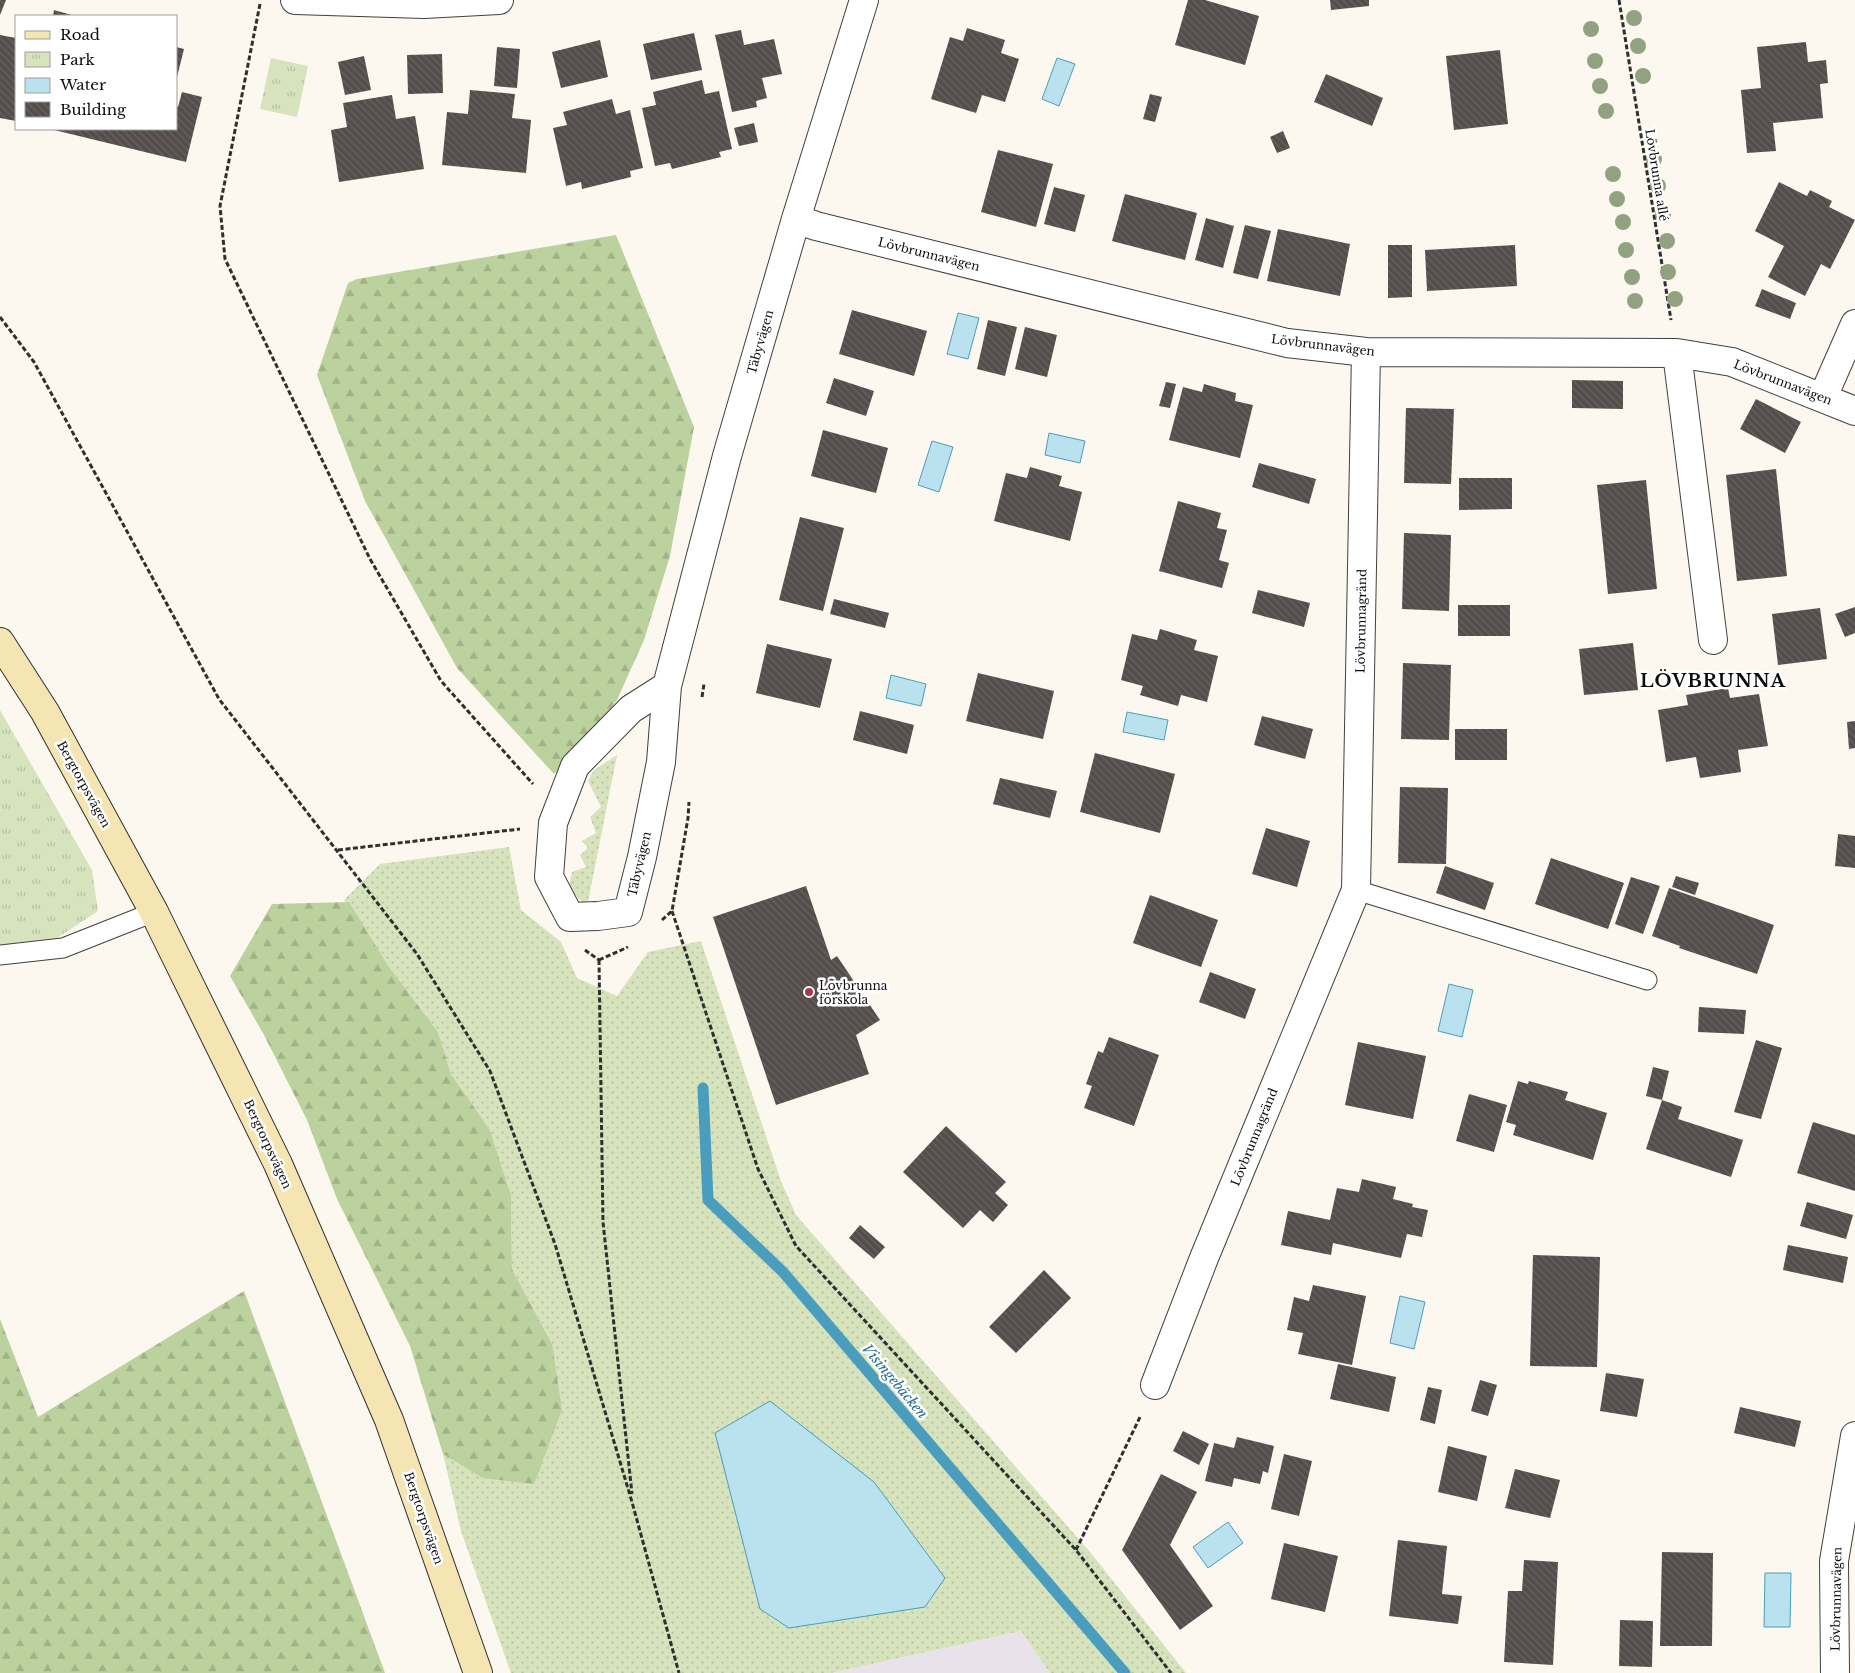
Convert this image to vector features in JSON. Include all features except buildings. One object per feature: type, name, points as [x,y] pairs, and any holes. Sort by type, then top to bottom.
[{"type":"main road","name":"Bergtorpsvägen","points":[[0,642],[45,712],[154,912],[278,1164],[385,1410],[478,1673]]},
{"type":"street","points":[[295,0],[424,4],[499,0]]},
{"type":"street","name":"Täbyvägen","points":[[667,686],[631,709],[575,766],[553,822],[549,878],[570,917],[628,912],[642,858],[661,762],[667,686],[728,456],[796,218],[864,0]]},
{"type":"street","name":"Lövbrunnavägen","points":[[796,218],[816,226],[1287,342],[1366,352],[1677,353],[1732,362],[1855,411]]},
{"type":"street","points":[[1823,397],[1855,324]]},
{"type":"street","name":"Lövbrunnagränd","points":[[1156,1385],[1204,1258],[1356,890],[1366,352]]},
{"type":"street","points":[[1677,353],[1713,640]]},
{"type":"street","name":"Lövbrunnavägen","points":[[1835,1673],[1834,1560],[1855,1436]]},
{"type":"lane","points":[[1356,890],[1647,980]]},
{"type":"lane","points":[[0,955],[63,948],[154,912]]},
{"type":"path","points":[[261,0],[220,206],[225,259],[370,559],[436,673],[537,789]]},
{"type":"path","name":"Lövbrunna allé","points":[[1620,0],[1677,353]]},
{"type":"path","points":[[0,317],[34,362],[219,699],[417,954],[490,1071],[555,1244],[632,1502],[679,1673]]},
{"type":"path","points":[[337,850],[522,828]]},
{"type":"path","points":[[672,911],[758,1169],[796,1246],[1076,1550],[1171,1673]]},
{"type":"path","points":[[599,960],[604,1222],[632,1502]]},
{"type":"path","points":[[1076,1550],[1156,1385]]},
{"type":"shaded area","points":[[1021,1631],[1050,1673],[831,1673]]},
{"type":"green space","points":[[271,58],[308,66],[297,117],[260,109]]},
{"type":"green space","points":[[616,235],[694,427],[670,556],[644,640],[617,700],[585,743],[554,774],[457,668],[365,501],[317,375],[348,283],[357,279]]},
{"type":"green space","points":[[0,710],[92,870],[98,911],[57,938],[0,945]]},
{"type":"green space","points":[[617,755],[587,907],[569,888],[572,872],[586,867],[580,855],[588,848],[582,841],[596,833],[590,817],[601,807],[588,781],[594,770]]},
{"type":"green space","points":[[509,847],[521,910],[561,942],[577,978],[617,996],[648,952],[701,941],[781,1181],[796,1215],[1090,1552],[1186,1673],[1050,1673],[1021,1631],[831,1673],[511,1673],[461,1531],[443,1454],[482,1478],[552,1344],[512,1269],[511,1195],[490,1130],[451,1074],[438,1032],[387,964],[344,900],[380,864]]},
{"type":"green space","points":[[349,902],[387,964],[438,1032],[451,1074],[490,1130],[511,1195],[512,1269],[552,1344],[562,1410],[534,1484],[482,1478],[443,1454],[410,1346],[337,1199],[307,1120],[263,1033],[230,976],[272,904]]},
{"type":"green space","points":[[244,1291],[385,1673],[0,1673],[0,1319],[38,1417]]},
{"type":"water","points":[[1057,58],[1075,64],[1059,106],[1042,99]]},
{"type":"water","points":[[958,313],[979,318],[968,359],[947,354]]},
{"type":"water","points":[[1049,433],[1085,441],[1080,463],[1045,455]]},
{"type":"water","points":[[932,441],[953,447],[939,492],[918,485]]},
{"type":"water","points":[[891,675],[926,684],[921,706],[886,698]]},
{"type":"water","points":[[1127,712],[1168,720],[1164,740],[1123,732]]},
{"type":"water","points":[[1449,984],[1473,990],[1462,1037],[1438,1031]]},
{"type":"water","points":[[1400,1296],[1425,1302],[1414,1349],[1390,1343]]},
{"type":"water","points":[[770,1401],[874,1482],[945,1578],[925,1607],[789,1628],[760,1609],[715,1433]]},
{"type":"water","points":[[1228,1522],[1243,1543],[1208,1568],[1193,1547]]},
{"type":"water","points":[[1765,1573],[1791,1573],[1790,1627],[1764,1627]]},
{"type":"waterway","name":"Visingebäcken","points":[[703,1088],[708,1200],[783,1272],[1125,1673]]},
{"type":"place","name":"Lövbrunna förskola","points":[[809,992]]},
{"type":"district","name":"LÖVBRUNNA","points":[[1713,681]]}]
